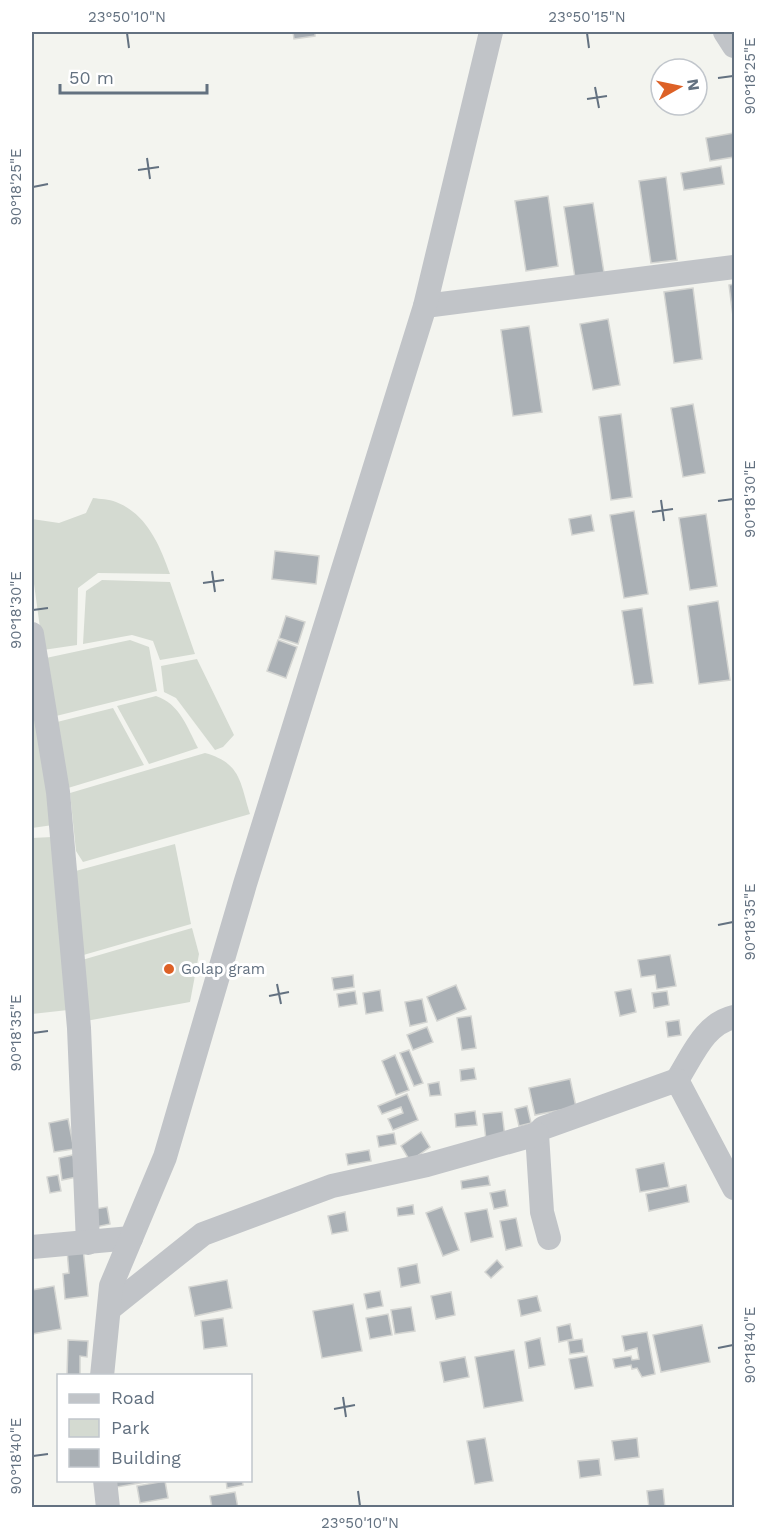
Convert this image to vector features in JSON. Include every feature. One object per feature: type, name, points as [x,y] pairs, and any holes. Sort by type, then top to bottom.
[{"type":"street","points":[[102,1374],[111,1286],[165,1157],[245,884],[426,306],[491,32]]},
{"type":"street","points":[[725,32],[735,46]]},
{"type":"street","points":[[426,306],[735,267]]},
{"type":"street","points":[[32,634],[58,792],[79,1028],[88,1243]]},
{"type":"street","points":[[109,1309],[203,1234],[332,1186],[427,1165],[537,1134],[543,1128],[677,1080],[710,1028],[721,1020],[735,1017]]},
{"type":"street","points":[[677,1080],[735,1188]]},
{"type":"street","points":[[537,1134],[542,1212],[549,1238]]},
{"type":"street","points":[[32,1247],[131,1238]]},
{"type":"street","points":[[105,1482],[108,1508]]},
{"type":"green space","points":[[93,498],[116,502],[136,514],[157,542],[170,574],[98,573],[78,588],[77,645],[43,650],[32,569],[32,519],[59,523],[86,513]]},
{"type":"green space","points":[[102,580],[170,582],[195,654],[160,660],[153,641],[132,635],[83,644],[86,591]]},
{"type":"green space","points":[[130,640],[149,647],[157,691],[56,716],[46,658]]},
{"type":"green space","points":[[197,659],[234,735],[223,747],[215,750],[176,698],[164,692],[161,666]]},
{"type":"green space","points":[[32,687],[53,825],[32,828]]},
{"type":"green space","points":[[156,696],[177,710],[198,748],[149,764],[117,706]]},
{"type":"green space","points":[[113,708],[144,765],[68,788],[57,722]]},
{"type":"green space","points":[[205,753],[226,762],[232,768],[241,783],[250,814],[83,862],[76,851],[70,793]]},
{"type":"green space","points":[[52,837],[68,1010],[32,1014],[32,838]]},
{"type":"green space","points":[[175,844],[191,924],[80,956],[72,872]]},
{"type":"green space","points":[[192,928],[199,954],[190,1002],[86,1021],[82,960]]},
{"type":"building","points":[[293,32],[315,32],[315,36],[294,39]]},
{"type":"building","points":[[734,133],[734,157],[710,161],[706,138]]},
{"type":"building","points":[[721,166],[724,184],[684,190],[681,173]]},
{"type":"building","points":[[666,177],[677,260],[651,263],[639,181]]},
{"type":"building","points":[[548,196],[558,266],[526,271],[515,201]]},
{"type":"building","points":[[593,203],[604,273],[575,278],[564,207]]},
{"type":"building","points":[[734,284],[734,324],[729,285]]},
{"type":"building","points":[[693,288],[702,359],[674,363],[664,292]]},
{"type":"building","points":[[608,319],[620,385],[593,390],[580,324]]},
{"type":"building","points":[[529,326],[542,412],[513,416],[501,330]]},
{"type":"building","points":[[693,404],[705,473],[683,477],[671,408]]},
{"type":"building","points":[[621,414],[632,497],[611,500],[599,417]]},
{"type":"building","points":[[634,511],[648,594],[624,598],[610,515]]},
{"type":"building","points":[[706,514],[717,586],[690,590],[679,518]]},
{"type":"building","points":[[591,515],[594,531],[572,535],[569,519]]},
{"type":"building","points":[[275,551],[319,556],[316,584],[272,579]]},
{"type":"building","points":[[718,601],[730,680],[699,684],[688,606]]},
{"type":"building","points":[[642,608],[653,683],[634,685],[622,611]]},
{"type":"building","points":[[286,616],[305,622],[298,644],[279,638]]},
{"type":"building","points":[[278,640],[297,647],[286,678],[267,671]]},
{"type":"building","points":[[670,955],[676,986],[657,989],[655,975],[641,977],[638,960]]},
{"type":"building","points":[[353,975],[354,987],[334,990],[332,978]]},
{"type":"building","points":[[456,985],[466,1009],[437,1021],[427,997]]},
{"type":"building","points":[[631,989],[636,1012],[620,1016],[615,992]]},
{"type":"building","points":[[380,990],[383,1011],[366,1014],[363,993]]},
{"type":"building","points":[[355,991],[357,1004],[339,1007],[337,994]]},
{"type":"building","points":[[667,991],[669,1005],[654,1008],[652,993]]},
{"type":"building","points":[[422,999],[427,1022],[410,1026],[405,1002]]},
{"type":"building","points":[[471,1016],[476,1048],[462,1050],[457,1018]]},
{"type":"building","points":[[679,1020],[681,1035],[668,1037],[666,1022]]},
{"type":"building","points":[[427,1027],[433,1042],[413,1050],[407,1035]]},
{"type":"building","points":[[409,1050],[423,1083],[414,1086],[400,1053]]},
{"type":"building","points":[[395,1055],[409,1090],[396,1095],[382,1061]]},
{"type":"building","points":[[474,1068],[476,1079],[461,1081],[460,1070]]},
{"type":"building","points":[[570,1079],[576,1107],[535,1115],[529,1088]]},
{"type":"building","points":[[439,1082],[441,1095],[430,1096],[428,1084]]},
{"type":"building","points":[[407,1094],[418,1120],[393,1130],[388,1119],[403,1113],[401,1107],[382,1114],[378,1106]]},
{"type":"building","points":[[527,1106],[531,1123],[519,1126],[515,1109]]},
{"type":"building","points":[[475,1111],[477,1125],[456,1127],[455,1114]]},
{"type":"building","points":[[502,1112],[505,1137],[486,1140],[483,1114]]},
{"type":"building","points":[[68,1119],[74,1149],[54,1152],[49,1123]]},
{"type":"building","points":[[421,1132],[430,1147],[410,1161],[401,1146]]},
{"type":"building","points":[[394,1133],[396,1144],[379,1147],[377,1136]]},
{"type":"building","points":[[369,1150],[371,1161],[348,1165],[346,1154]]},
{"type":"building","points":[[73,1155],[77,1177],[62,1180],[59,1158]]},
{"type":"building","points":[[664,1163],[669,1187],[640,1192],[636,1169]]},
{"type":"building","points":[[58,1175],[61,1191],[50,1193],[47,1177]]},
{"type":"building","points":[[488,1176],[490,1185],[462,1189],[461,1181]]},
{"type":"building","points":[[686,1185],[689,1202],[649,1211],[646,1194]]},
{"type":"building","points":[[505,1190],[508,1206],[494,1209],[490,1193]]},
{"type":"building","points":[[413,1205],[414,1214],[398,1216],[397,1208]]},
{"type":"building","points":[[107,1207],[110,1224],[96,1227],[89,1210]]},
{"type":"building","points":[[442,1207],[459,1250],[443,1256],[426,1213]]},
{"type":"building","points":[[487,1209],[493,1237],[471,1242],[465,1213]]},
{"type":"building","points":[[345,1212],[348,1231],[332,1234],[328,1216]]},
{"type":"building","points":[[516,1218],[522,1246],[506,1250],[500,1221]]},
{"type":"building","points":[[83,1248],[88,1296],[65,1299],[63,1274],[69,1273],[67,1250]]},
{"type":"building","points":[[497,1260],[503,1267],[491,1278],[485,1272]]},
{"type":"building","points":[[417,1264],[420,1283],[401,1287],[398,1268]]},
{"type":"building","points":[[227,1280],[232,1308],[195,1316],[189,1287]]},
{"type":"building","points":[[54,1286],[61,1329],[32,1334],[32,1290]]},
{"type":"building","points":[[380,1291],[383,1306],[367,1309],[364,1294]]},
{"type":"building","points":[[451,1292],[455,1315],[436,1319],[431,1296]]},
{"type":"building","points":[[537,1296],[541,1311],[521,1316],[518,1300]]},
{"type":"building","points":[[353,1304],[362,1351],[322,1358],[313,1311]]},
{"type":"building","points":[[411,1307],[415,1331],[395,1334],[391,1310]]},
{"type":"building","points":[[388,1314],[392,1335],[370,1339],[366,1318]]},
{"type":"building","points":[[223,1318],[227,1346],[204,1349],[201,1321]]},
{"type":"building","points":[[570,1324],[573,1339],[559,1342],[557,1327]]},
{"type":"building","points":[[702,1325],[710,1362],[661,1372],[653,1335]]},
{"type":"building","points":[[647,1332],[655,1374],[642,1377],[637,1368],[632,1369],[631,1365],[615,1368],[613,1359],[631,1356],[632,1360],[639,1359],[637,1348],[625,1351],[622,1336]]},
{"type":"building","points":[[540,1338],[545,1365],[529,1368],[525,1342]]},
{"type":"building","points":[[582,1339],[584,1352],[570,1354],[568,1341]]},
{"type":"building","points":[[68,1340],[88,1341],[87,1357],[80,1356],[80,1374],[67,1374]]},
{"type":"building","points":[[514,1350],[523,1401],[484,1408],[475,1357]]},
{"type":"building","points":[[587,1356],[593,1386],[575,1389],[569,1359]]},
{"type":"building","points":[[465,1357],[469,1377],[444,1382],[440,1362]]},
{"type":"building","points":[[485,1438],[493,1481],[475,1484],[467,1441]]},
{"type":"building","points":[[637,1438],[639,1457],[615,1460],[612,1441]]},
{"type":"building","points":[[599,1459],[601,1475],[580,1478],[578,1461]]},
{"type":"building","points":[[110,1482],[145,1482],[111,1488]]},
{"type":"building","points":[[165,1482],[168,1498],[140,1503],[137,1486]]},
{"type":"building","points":[[226,1482],[242,1482],[243,1485],[227,1488]]},
{"type":"building","points":[[663,1489],[665,1508],[649,1508],[647,1491]]},
{"type":"building","points":[[235,1492],[238,1508],[212,1508],[210,1496]]},
{"type":"place","name":"Golap gram","points":[[169,969]]}]
